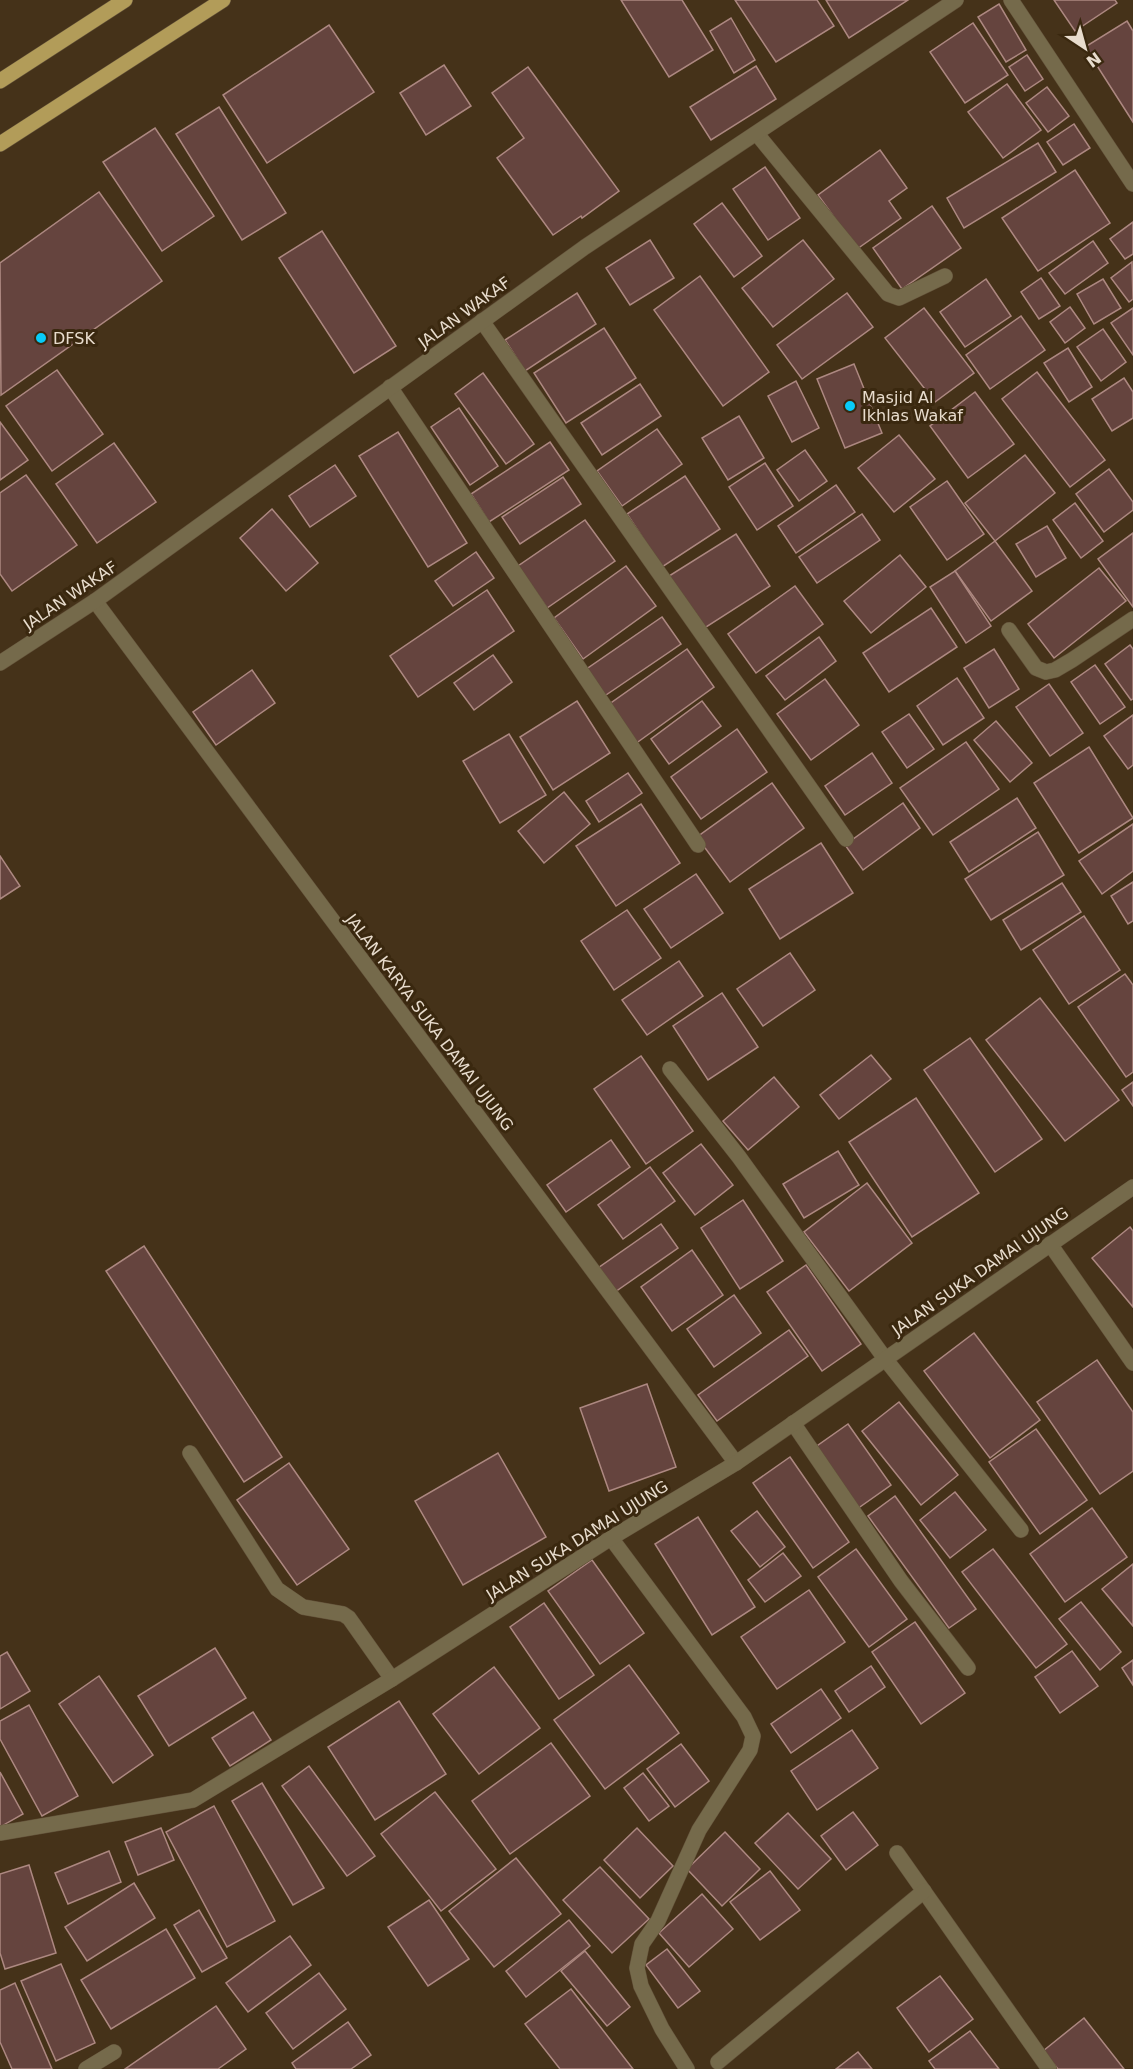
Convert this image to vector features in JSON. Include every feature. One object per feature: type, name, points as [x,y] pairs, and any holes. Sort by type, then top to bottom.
[{"type":"main road","points":[[0,81],[126,0]]},
{"type":"main road","points":[[0,144],[223,0]]},
{"type":"street","name":"JALAN WAKAF","points":[[0,663],[95,601],[585,247],[956,0]]},
{"type":"street","points":[[1011,0],[1133,184]]},
{"type":"street","points":[[757,134],[888,294],[899,298],[945,276]]},
{"type":"street","points":[[482,321],[846,839]]},
{"type":"street","points":[[390,387],[698,845]]},
{"type":"street","name":"JALAN KARYA SUKA DAMAI UJUNG","points":[[95,601],[736,1463]]},
{"type":"street","points":[[1009,630],[1036,668],[1046,672],[1055,670],[1072,660],[1133,619]]},
{"type":"street","points":[[670,1069],[740,1157],[886,1360],[1021,1530]]},
{"type":"street","name":"JALAN SUKA DAMAI UJUNG","points":[[0,1833],[193,1800],[392,1679],[611,1538],[736,1463],[1133,1187]]},
{"type":"street","points":[[1050,1244],[1133,1363]]},
{"type":"street","points":[[793,1423],[901,1581],[968,1668]]},
{"type":"street","points":[[190,1453],[278,1589],[303,1607],[343,1614],[349,1618],[392,1679]]},
{"type":"street","points":[[611,1538],[744,1717],[753,1736],[750,1750],[699,1830],[680,1877],[658,1921],[642,1944],[637,1968],[641,1986],[662,2030],[687,2069]]},
{"type":"street","points":[[897,1853],[1050,2069]]},
{"type":"street","points":[[718,2062],[924,1891]]},
{"type":"street","points":[[86,2069],[114,2052]]},
{"type":"building","points":[[621,0],[682,0],[713,50],[669,77]]},
{"type":"building","points":[[735,0],[817,0],[834,26],[776,62]]},
{"type":"building","points":[[826,0],[908,0],[849,38]]},
{"type":"building","points":[[1054,0],[1115,0],[1117,3],[1075,31]]},
{"type":"building","points":[[999,4],[1026,50],[1006,62],[978,17]]},
{"type":"building","points":[[731,18],[755,60],[734,73],[710,31]]},
{"type":"building","points":[[1127,21],[1133,31],[1133,122],[1085,47]]},
{"type":"building","points":[[973,23],[1008,75],[965,103],[930,52]]},
{"type":"building","points":[[329,25],[374,92],[267,163],[223,95]]},
{"type":"building","points":[[1027,55],[1043,79],[1025,91],[1009,67]]},
{"type":"building","points":[[444,65],[471,106],[426,135],[400,93]]},
{"type":"building","points":[[756,66],[776,99],[711,140],[690,107]]},
{"type":"building","points":[[528,67],[619,191],[582,218],[581,216],[553,235],[497,158],[524,138],[492,93]]},
{"type":"building","points":[[1007,84],[1041,130],[1003,158],[968,112]]},
{"type":"building","points":[[1047,87],[1069,116],[1048,132],[1026,103]]},
{"type":"building","points":[[219,107],[286,213],[242,240],[176,134]]},
{"type":"building","points":[[1074,124],[1090,148],[1063,165],[1047,142]]},
{"type":"building","points":[[155,128],[214,216],[162,251],[103,162]]},
{"type":"building","points":[[1038,143],[1056,172],[964,228],[947,198]]},
{"type":"building","points":[[880,150],[907,188],[889,201],[901,218],[857,249],[818,195]]},
{"type":"building","points":[[765,167],[800,218],[768,240],[733,189]]},
{"type":"building","points":[[1075,170],[1110,223],[1038,271],[1002,218]]},
{"type":"building","name":"DFSK","points":[[99,192],[162,281],[1,395],[0,263]]},
{"type":"building","points":[[722,203],[762,256],[734,277],[694,224]]},
{"type":"building","points":[[932,206],[961,248],[902,289],[873,248]]},
{"type":"building","points":[[1133,222],[1133,254],[1125,259],[1110,239]]},
{"type":"building","points":[[322,231],[396,346],[354,373],[279,258]]},
{"type":"building","points":[[650,240],[674,278],[630,305],[606,268]]},
{"type":"building","points":[[803,240],[834,279],[773,327],[742,288]]},
{"type":"building","points":[[1093,241],[1108,263],[1065,294],[1049,273]]},
{"type":"building","points":[[1132,262],[1133,299],[1129,302],[1111,278]]},
{"type":"building","points":[[700,276],[769,372],[723,406],[654,310]]},
{"type":"building","points":[[1041,278],[1060,306],[1039,319],[1021,292]]},
{"type":"building","points":[[986,279],[1011,316],[965,347],[940,312]]},
{"type":"building","points":[[1103,279],[1121,308],[1094,324],[1077,294]]},
{"type":"building","points":[[577,293],[596,324],[525,371],[505,340]]},
{"type":"building","points":[[847,293],[873,327],[802,379],[777,345]]},
{"type":"building","points":[[1070,307],[1085,328],[1065,343],[1050,322]]},
{"type":"building","points":[[924,308],[974,373],[935,402],[885,338]]},
{"type":"building","points":[[1133,308],[1133,355],[1111,323]]},
{"type":"building","points":[[1021,316],[1045,350],[990,389],[966,355]]},
{"type":"building","points":[[604,328],[636,378],[566,423],[534,373]]},
{"type":"building","points":[[1103,329],[1126,362],[1101,381],[1077,347]]},
{"type":"building","points":[[1068,348],[1092,387],[1069,402],[1044,363]]},
{"type":"building","name":"Masjid Al Ikhlas Wakaf","points":[[854,364],[882,433],[845,448],[817,379]]},
{"type":"building","points":[[57,370],[103,434],[52,471],[6,406]]},
{"type":"building","points":[[1037,372],[1105,460],[1070,487],[1002,399]]},
{"type":"building","points":[[483,373],[534,444],[506,464],[455,394]]},
{"type":"building","points":[[1124,378],[1133,392],[1133,418],[1112,431],[1092,399]]},
{"type":"building","points":[[796,381],[819,428],[792,442],[768,396]]},
{"type":"building","points":[[640,384],[661,416],[602,455],[581,423]]},
{"type":"building","points":[[975,392],[1014,444],[968,478],[930,426]]},
{"type":"building","points":[[459,408],[498,466],[470,485],[431,427]]},
{"type":"building","points":[[739,416],[764,458],[728,480],[702,438]]},
{"type":"building","points":[[0,422],[28,460],[0,480]]},
{"type":"building","points":[[657,429],[682,464],[622,506],[597,471]]},
{"type":"building","points":[[398,432],[467,543],[428,567],[359,456]]},
{"type":"building","points":[[899,435],[935,479],[894,512],[858,468]]},
{"type":"building","points":[[550,442],[569,470],[489,522],[471,494]]},
{"type":"building","points":[[114,443],[156,502],[97,543],[56,484]]},
{"type":"building","points":[[805,450],[827,481],[799,501],[777,470]]},
{"type":"building","points":[[1025,455],[1055,493],[995,541],[965,503]]},
{"type":"building","points":[[765,463],[793,506],[757,530],[729,487]]},
{"type":"building","points":[[335,465],[356,496],[310,527],[289,496]]},
{"type":"building","points":[[1109,469],[1133,502],[1133,510],[1104,532],[1076,494]]},
{"type":"building","points":[[26,475],[77,545],[12,591],[0,574],[0,493]]},
{"type":"building","points":[[685,476],[720,529],[662,567],[627,514]]},
{"type":"building","points":[[563,477],[581,504],[520,544],[502,517]]},
{"type":"building","points":[[947,481],[984,534],[947,560],[910,507]]},
{"type":"building","points":[[836,485],[855,512],[796,553],[778,526]]},
{"type":"building","points":[[1075,503],[1103,541],[1081,558],[1053,520]]},
{"type":"building","points":[[272,509],[318,563],[286,591],[240,538]]},
{"type":"building","points":[[862,514],[880,540],[817,583],[799,557]]},
{"type":"building","points":[[585,520],[615,561],[547,608],[518,566]]},
{"type":"building","points":[[1047,526],[1066,558],[1036,577],[1016,544]]},
{"type":"building","points":[[1133,533],[1133,607],[1098,559]]},
{"type":"building","points":[[736,534],[770,586],[703,629],[669,576]]},
{"type":"building","points":[[995,541],[1032,591],[991,621],[955,571]]},
{"type":"building","points":[[476,552],[494,578],[453,606],[435,581]]},
{"type":"building","points":[[900,555],[926,587],[871,633],[844,601]]},
{"type":"building","points":[[626,566],[656,606],[583,659],[554,618]]},
{"type":"building","points":[[1099,568],[1126,601],[1054,658],[1028,624]]},
{"type":"building","points":[[955,571],[991,626],[966,643],[930,587]]},
{"type":"building","points":[[795,586],[823,624],[756,673],[728,634]]},
{"type":"building","points":[[487,590],[514,631],[418,697],[390,656]]},
{"type":"building","points":[[931,608],[957,647],[889,692],[863,653]]},
{"type":"building","points":[[662,617],[681,644],[603,697],[585,670]]},
{"type":"building","points":[[819,637],[836,661],[785,700],[766,676]]},
{"type":"building","points":[[1130,645],[1133,649],[1133,699],[1131,700],[1105,664]]},
{"type":"building","points":[[687,649],[714,687],[635,744],[608,705]]},
{"type":"building","points":[[994,649],[1019,689],[989,708],[964,668]]},
{"type":"building","points":[[493,655],[512,682],[474,710],[454,683]]},
{"type":"building","points":[[1095,665],[1125,707],[1100,724],[1071,682]]},
{"type":"building","points":[[252,670],[275,703],[216,745],[193,712]]},
{"type":"building","points":[[957,678],[984,718],[943,745],[917,706]]},
{"type":"building","points":[[825,679],[859,725],[811,760],[777,714]]},
{"type":"building","points":[[1049,684],[1083,733],[1050,756],[1016,707]]},
{"type":"building","points":[[577,701],[610,753],[553,790],[520,737]]},
{"type":"building","points":[[702,701],[721,726],[669,764],[651,739]]},
{"type":"building","points":[[909,714],[934,749],[907,768],[882,732]]},
{"type":"building","points":[[1133,715],[1133,765],[1128,769],[1104,736]]},
{"type":"building","points":[[996,721],[1032,763],[1010,782],[974,740]]},
{"type":"building","points":[[737,729],[767,772],[701,819],[671,777]]},
{"type":"building","points":[[509,734],[546,795],[500,823],[463,761]]},
{"type":"building","points":[[966,742],[999,789],[933,835],[900,788]]},
{"type":"building","points":[[1089,747],[1133,818],[1079,853],[1034,783]]},
{"type":"building","points":[[872,753],[892,783],[845,815],[825,786]]},
{"type":"building","points":[[628,773],[642,793],[599,822],[586,801]]},
{"type":"building","points":[[772,783],[804,828],[730,882],[697,837]]},
{"type":"building","points":[[564,792],[590,824],[544,863],[518,831]]},
{"type":"building","points":[[1017,798],[1036,828],[969,872],[950,842]]},
{"type":"building","points":[[903,803],[920,828],[863,870],[845,845]]},
{"type":"building","points":[[641,804],[680,863],[616,906],[576,846]]},
{"type":"building","points":[[1133,824],[1133,871],[1102,894],[1079,861]]},
{"type":"building","points":[[1038,832],[1064,875],[991,920],[965,879]]},
{"type":"building","points":[[821,843],[853,893],[780,939],[749,889]]},
{"type":"building","points":[[0,856],[20,886],[0,899]]},
{"type":"building","points":[[696,874],[723,913],[671,948],[644,909]]},
{"type":"building","points":[[1133,882],[1133,921],[1128,924],[1111,896]]},
{"type":"building","points":[[1062,883],[1081,912],[1021,950],[1003,920]]},
{"type":"building","points":[[627,910],[661,958],[614,990],[581,941]]},
{"type":"building","points":[[1084,916],[1120,970],[1069,1004],[1033,950]]},
{"type":"building","points":[[790,953],[815,990],[763,1026],[737,989]]},
{"type":"building","points":[[679,961],[703,996],[647,1035],[622,1000]]},
{"type":"building","points":[[1125,974],[1133,985],[1133,1072],[1126,1077],[1078,1007]]},
{"type":"building","points":[[722,993],[758,1047],[708,1080],[673,1026]]},
{"type":"building","points":[[1040,998],[1119,1100],[1065,1141],[986,1040]]},
{"type":"building","points":[[970,1038],[1042,1139],[995,1172],[924,1070]]},
{"type":"building","points":[[871,1055],[891,1079],[839,1119],[820,1095]]},
{"type":"building","points":[[641,1056],[693,1131],[646,1164],[594,1089]]},
{"type":"building","points":[[774,1077],[799,1107],[748,1150],[723,1121]]},
{"type":"building","points":[[1133,1082],[1133,1106],[1122,1090]]},
{"type":"building","points":[[916,1098],[979,1193],[912,1237],[849,1142]]},
{"type":"building","points":[[611,1140],[630,1167],[566,1212],[547,1185]]},
{"type":"building","points":[[701,1144],[733,1185],[695,1215],[663,1173]]},
{"type":"building","points":[[838,1151],[859,1185],[804,1218],[783,1184]]},
{"type":"building","points":[[650,1167],[675,1201],[623,1239],[598,1205]]},
{"type":"building","points":[[867,1183],[912,1243],[849,1291],[804,1232]]},
{"type":"building","points":[[743,1200],[783,1261],[740,1289],[701,1228]]},
{"type":"building","points":[[661,1224],[678,1248],[615,1292],[598,1268]]},
{"type":"building","points":[[1130,1227],[1133,1231],[1133,1307],[1092,1258]]},
{"type":"building","points":[[144,1246],[282,1457],[244,1482],[106,1271]]},
{"type":"building","points":[[692,1250],[723,1295],[672,1331],[641,1287]]},
{"type":"building","points":[[806,1265],[861,1344],[822,1371],[767,1292]]},
{"type":"building","points":[[734,1295],[761,1333],[714,1367],[687,1329]]},
{"type":"building","points":[[789,1330],[808,1356],[717,1421],[698,1395]]},
{"type":"building","points":[[974,1333],[1040,1420],[990,1458],[924,1371]]},
{"type":"building","points":[[1097,1360],[1133,1412],[1133,1471],[1100,1494],[1037,1402]]},
{"type":"building","points":[[647,1384],[676,1467],[609,1491],[580,1408]]},
{"type":"building","points":[[899,1402],[958,1475],[921,1505],[862,1431]]},
{"type":"building","points":[[848,1424],[891,1485],[857,1509],[814,1448]]},
{"type":"building","points":[[1036,1429],[1087,1500],[1040,1534],[989,1462]]},
{"type":"building","points":[[498,1453],[546,1537],[463,1585],[415,1501]]},
{"type":"building","points":[[790,1457],[849,1542],[813,1568],[753,1483]]},
{"type":"building","points":[[289,1463],[349,1549],[297,1585],[237,1500]]},
{"type":"building","points":[[955,1492],[986,1530],[950,1558],[920,1520]]},
{"type":"building","points":[[895,1496],[976,1609],[949,1628],[868,1516]]},
{"type":"building","points":[[1092,1508],[1127,1557],[1065,1602],[1030,1554]]},
{"type":"building","points":[[757,1511],[785,1547],[760,1567],[731,1531]]},
{"type":"building","points":[[698,1517],[755,1607],[712,1635],[655,1544]]},
{"type":"building","points":[[856,1549],[907,1619],[869,1647],[818,1577]]},
{"type":"building","points":[[993,1549],[1067,1644],[1036,1668],[962,1572]]},
{"type":"building","points":[[783,1553],[801,1576],[765,1602],[748,1580]]},
{"type":"building","points":[[592,1560],[644,1633],[600,1664],[548,1591]]},
{"type":"building","points":[[1133,1564],[1133,1626],[1102,1589]]},
{"type":"building","points":[[809,1590],[845,1642],[777,1689],[741,1637]]},
{"type":"building","points":[[1081,1602],[1121,1652],[1100,1670],[1059,1619]]},
{"type":"building","points":[[544,1603],[594,1675],[559,1699],[510,1627]]},
{"type":"building","points":[[915,1622],[965,1693],[921,1724],[872,1652]]},
{"type":"building","points":[[215,1648],[246,1698],[169,1746],[138,1696]]},
{"type":"building","points":[[1072,1651],[1098,1686],[1060,1713],[1035,1677]]},
{"type":"building","points":[[7,1652],[30,1691],[0,1709],[0,1656]]},
{"type":"building","points":[[1133,1660],[1133,1685],[1122,1668]]},
{"type":"building","points":[[629,1665],[679,1733],[605,1789],[554,1720]]},
{"type":"building","points":[[871,1666],[885,1687],[849,1712],[835,1691]]},
{"type":"building","points":[[494,1667],[540,1728],[479,1774],[433,1714]]},
{"type":"building","points":[[99,1676],[153,1755],[113,1783],[59,1704]]},
{"type":"building","points":[[821,1689],[841,1718],[791,1753],[771,1724]]},
{"type":"building","points":[[399,1701],[446,1774],[375,1820],[328,1747]]},
{"type":"building","points":[[29,1705],[78,1796],[42,1816],[0,1739],[0,1721]]},
{"type":"building","points":[[253,1712],[271,1740],[230,1766],[212,1738]]},
{"type":"building","points":[[852,1730],[878,1768],[817,1810],[791,1771]]},
{"type":"building","points":[[551,1743],[590,1796],[510,1854],[472,1801]]},
{"type":"building","points":[[681,1744],[709,1781],[675,1807],[647,1769]]},
{"type":"building","points":[[309,1766],[375,1856],[347,1876],[282,1786]]},
{"type":"building","points":[[0,1772],[23,1814],[0,1827]]},
{"type":"building","points":[[643,1773],[669,1806],[649,1821],[624,1788]]},
{"type":"building","points":[[262,1783],[324,1888],[293,1905],[232,1801]]},
{"type":"building","points":[[435,1792],[496,1869],[441,1911],[381,1834]]},
{"type":"building","points":[[214,1806],[275,1921],[227,1947],[166,1832]]},
{"type":"building","points":[[853,1812],[878,1845],[846,1870],[821,1836]]},
{"type":"building","points":[[788,1813],[831,1859],[798,1889],[755,1843]]},
{"type":"building","points":[[161,1828],[174,1860],[138,1875],[125,1842]]},
{"type":"building","points":[[637,1828],[673,1866],[640,1898],[604,1860]]},
{"type":"building","points":[[725,1832],[760,1869],[722,1906],[687,1869]]},
{"type":"building","points":[[109,1851],[121,1882],[68,1904],[55,1873]]},
{"type":"building","points":[[516,1858],[561,1914],[494,1967],[449,1911]]},
{"type":"building","points":[[29,1865],[56,1953],[5,1969],[0,1953],[0,1874]]},
{"type":"building","points":[[600,1867],[649,1919],[612,1953],[563,1900]]},
{"type":"building","points":[[770,1871],[800,1910],[760,1940],[730,1902]]},
{"type":"building","points":[[134,1883],[155,1918],[87,1961],[65,1927]]},
{"type":"building","points":[[702,1894],[733,1929],[689,1967],[659,1933]]},
{"type":"building","points":[[429,1900],[469,1959],[428,1986],[388,1927]]},
{"type":"building","points":[[199,1910],[227,1958],[202,1972],[174,1925]]},
{"type":"building","points":[[569,1920],[590,1946],[526,1997],[506,1971]]},
{"type":"building","points":[[166,1929],[195,1978],[111,2029],[81,1980]]},
{"type":"building","points":[[290,1936],[311,1965],[248,2012],[226,1983]]},
{"type":"building","points":[[667,1949],[700,1991],[678,2008],[646,1965]]},
{"type":"building","points":[[585,1951],[630,2007],[607,2026],[561,1971]]},
{"type":"building","points":[[61,1964],[95,2043],[56,2061],[21,1981]]},
{"type":"building","points":[[319,1973],[346,2009],[293,2049],[266,2013]]},
{"type":"building","points":[[940,1976],[973,2019],[929,2052],[897,2008]]},
{"type":"building","points":[[15,1983],[52,2069],[12,2069],[0,2042],[0,1990]]},
{"type":"building","points":[[571,1989],[633,2069],[560,2069],[525,2024]]},
{"type":"building","points":[[216,2006],[246,2049],[218,2069],[125,2069]]},
{"type":"building","points":[[1084,2018],[1124,2069],[1058,2069],[1043,2051]]},
{"type":"building","points":[[348,2022],[371,2055],[351,2069],[296,2069],[292,2063]]},
{"type":"building","points":[[970,2031],[999,2069],[935,2069],[929,2061]]},
{"type":"building","points":[[858,2052],[872,2069],[836,2069]]},
{"type":"place","name":"DFSK","points":[[41,338]]},
{"type":"place","name":"Masjid Al Ikhlas Wakaf","points":[[850,406]]}]
